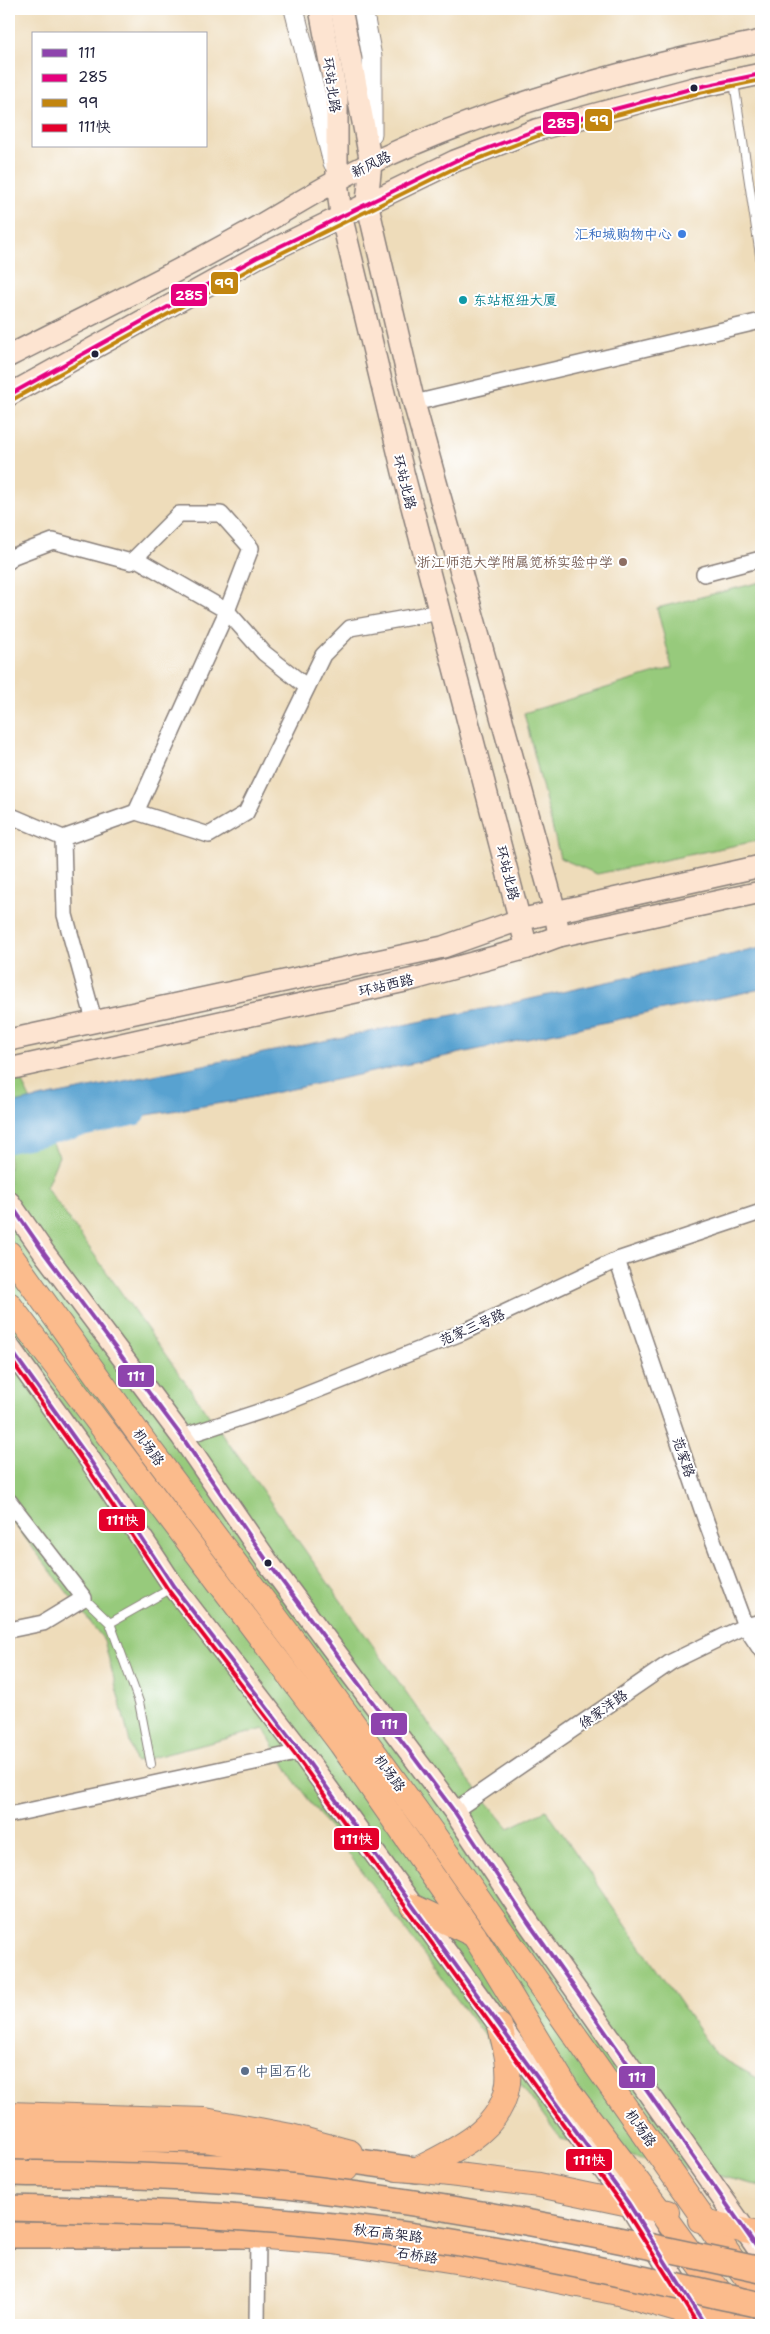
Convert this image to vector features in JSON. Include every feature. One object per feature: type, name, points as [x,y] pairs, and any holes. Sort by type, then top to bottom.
[{"type":"highway","points":[[9,2138],[207,2140],[416,2170]]},
{"type":"highway","points":[[9,2173],[162,2176],[288,2186],[434,2207],[604,2236],[761,2270]]},
{"type":"highway","name":"秋石高架路","points":[[9,2208],[165,2211],[284,2220],[419,2237],[590,2268],[761,2305]]},
{"type":"highway","points":[[9,2235],[258,2236]]},
{"type":"main road","name":"环站北路","points":[[320,9],[337,99],[337,181],[341,215],[403,472],[527,948]]},
{"type":"main road","name":"环站北路","points":[[341,9],[372,163],[367,202],[414,403],[556,911],[559,936]]},
{"type":"main road","name":"新风路","points":[[9,356],[242,236],[337,181],[372,163],[440,133],[594,81],[687,56],[761,41]]},
{"type":"main road","points":[[9,395],[256,258],[367,202],[456,161],[536,130],[694,88],[761,74]]},
{"type":"main road","name":"环站西路","points":[[9,1040],[94,1020],[443,947],[519,920],[761,866]]},
{"type":"main road","name":"环站西路","points":[[9,1069],[414,979],[527,948],[559,936],[761,892]]},
{"type":"main road","name":"机场路","points":[[9,1202],[45,1254],[182,1437],[268,1561],[454,1811],[534,1930],[754,2233],[761,2252]]},
{"type":"main road","name":"机场路","points":[[9,1253],[146,1444],[293,1640],[432,1832],[761,2300]]},
{"type":"main road","name":"机场路","points":[[9,1304],[341,1744],[474,1934],[567,2089],[660,2211],[743,2325]]},
{"type":"main road","points":[[9,1347],[90,1460],[174,1587],[301,1752],[629,2204],[701,2321]]},
{"type":"main road","points":[[412,1906],[474,1934]]},
{"type":"main road","points":[[9,2114],[205,2120],[291,2136],[416,2170],[478,2135],[498,2112],[508,2083],[506,2055],[500,2026]]},
{"type":"main road","points":[[9,2158],[196,2166],[416,2170],[539,2185],[754,2233]]},
{"type":"main road","name":"石桥路","points":[[9,2225],[258,2236],[333,2242],[474,2264],[618,2293],[701,2321],[729,2325]]},
{"type":"street","points":[[294,9],[337,181]]},
{"type":"street","points":[[363,9],[372,57],[372,163]]},
{"type":"street","points":[[414,403],[761,321]]},
{"type":"street","points":[[10,557],[53,541],[132,562],[178,514],[221,514],[251,548],[227,611],[136,812]]},
{"type":"street","points":[[135,558],[227,611],[264,653],[307,687]]},
{"type":"street","points":[[704,574],[761,559]]},
{"type":"street","points":[[9,815],[64,838],[136,812],[209,835],[246,813],[323,655],[350,628],[440,612]]},
{"type":"street","points":[[64,838],[65,915],[94,1020]]},
{"type":"street","name":"范家三号路","points":[[182,1437],[280,1404],[461,1333],[617,1260],[761,1212]]},
{"type":"street","name":"范家路","points":[[617,1260],[706,1521],[745,1626],[761,1650]]},
{"type":"street","points":[[9,1501],[84,1598],[43,1622],[9,1630]]},
{"type":"street","name":"徐家洋路","points":[[454,1811],[671,1662],[745,1626],[761,1622]]},
{"type":"street","points":[[9,1806],[9,1815],[301,1752]]},
{"type":"street","points":[[257,2325],[258,2236]]},
{"type":"lane","points":[[733,80],[761,262]]},
{"type":"lane","points":[[110,1623],[174,1587]]},
{"type":"lane","points":[[84,1598],[110,1623],[139,1702],[151,1764]]},
{"type":"green space","points":[[761,582],[761,840],[597,874],[560,858],[524,713],[672,668],[657,608]]},
{"type":"green space","points":[[9,1057],[59,1156],[46,1187],[468,1779],[509,1828],[546,1810],[716,2055],[761,2080],[761,2186],[561,2139],[293,1779],[264,1729],[135,1762],[104,1640],[9,1517]]},
{"type":"water","points":[[761,948],[761,989],[241,1100],[9,1137],[9,1105],[14,1103],[503,1005]]},
{"type":"waterway","points":[[9,1143],[136,1115]]},
{"type":"transit line","name":"285","points":[[9,395],[256,258],[455,161],[536,130],[694,88],[761,74]]},
{"type":"transit line","name":"99","points":[[12,400],[259,264],[457,167],[538,136],[695,94],[761,80]]},
{"type":"transit line","name":"111","points":[[9,1202],[45,1254],[182,1437],[267,1561],[454,1811],[528,1922],[761,2253]]},
{"type":"transit line","name":"111","points":[[9,1347],[90,1460],[174,1587],[301,1752],[629,2204],[705,2325]]},
{"type":"transit line","name":"111快","points":[[9,1357],[85,1464],[169,1591],[296,1756],[624,2208],[698,2325]]},
{"type":"place","name":"汇和城购物中心","points":[[682,234]]},
{"type":"place","name":"东站枢纽大厦","points":[[463,300]]},
{"type":"place","name":"浙江师范大学附属笕桥实验中学","points":[[623,562]]},
{"type":"place","name":"中国石化","points":[[245,2071]]}]
